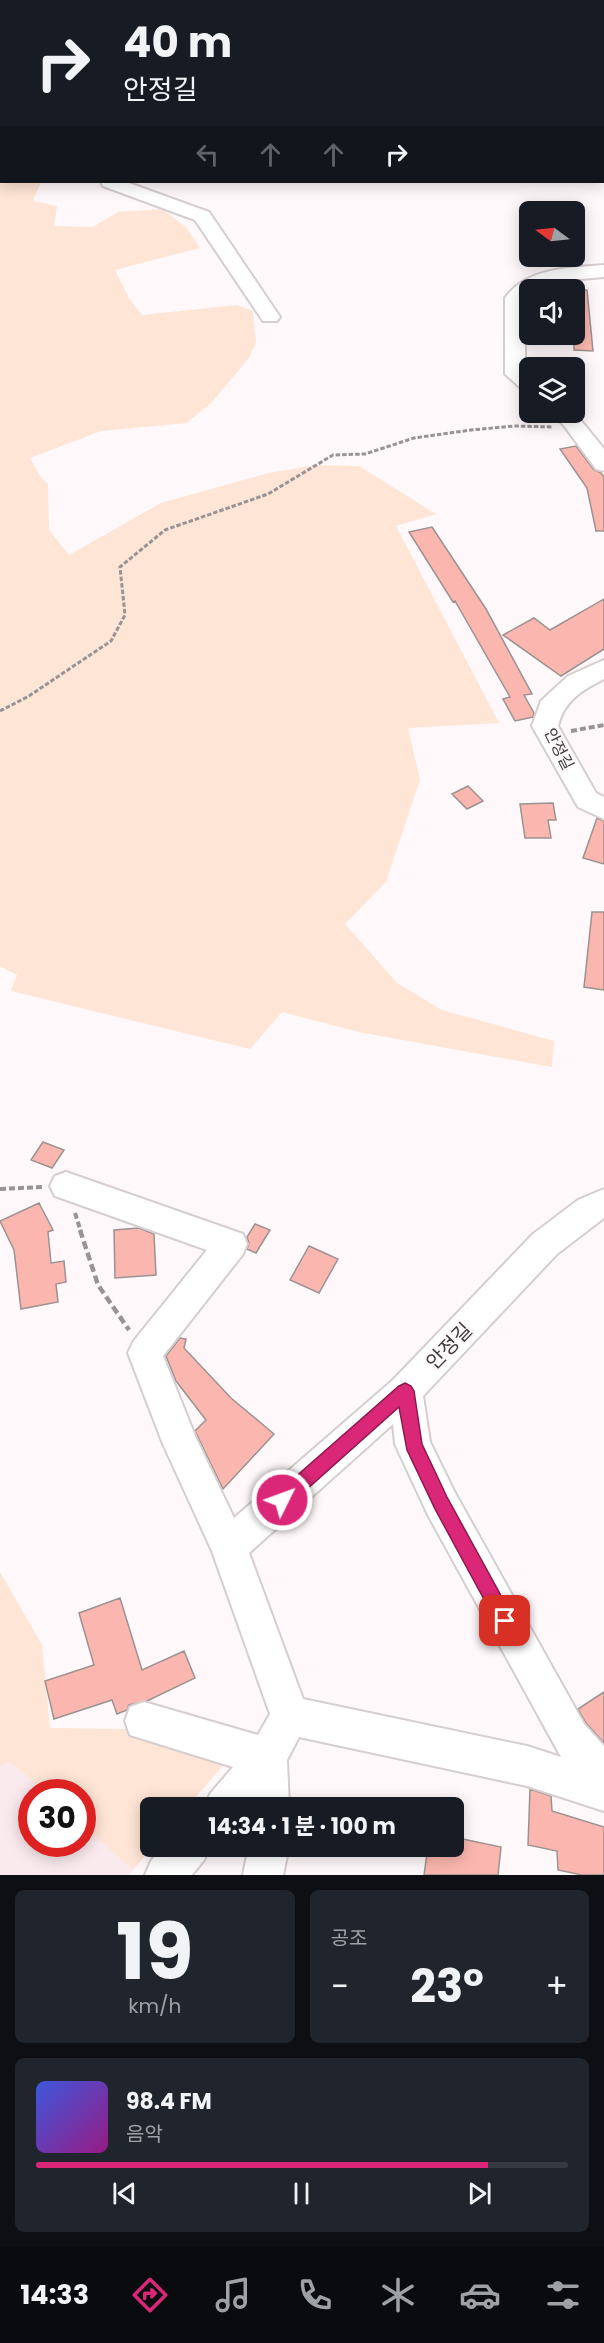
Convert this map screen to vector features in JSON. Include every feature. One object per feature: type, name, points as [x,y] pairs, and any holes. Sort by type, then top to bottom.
[{"type":"street","points":[[113,183],[202,216],[270,317]]},
{"type":"street","points":[[519,377],[515,374],[515,298],[526,287],[543,277],[604,271]]},
{"type":"street","points":[[572,423],[604,464]]},
{"type":"street","name":"안정길","points":[[604,668],[577,682],[550,707],[545,726],[588,800],[604,808]]},
{"type":"street","points":[[66,1186],[231,1244],[145,1353],[181,1444],[229,1547],[290,1716],[267,1757],[233,1797]]},
{"type":"street","name":"안정길","points":[[229,1547],[405,1391],[545,1244],[589,1210],[604,1203]]},
{"type":"street","points":[[405,1391],[413,1444],[441,1503],[570,1738],[604,1775]]},
{"type":"street","points":[[290,1716],[527,1767],[604,1791]]},
{"type":"street","points":[[144,1721],[267,1757]]},
{"type":"street","points":[[267,1757],[269,1797]]},
{"type":"street","points":[[165,1875],[181,1857]]},
{"type":"street","points":[[263,1875],[267,1857]]},
{"type":"path","points":[[0,711],[29,696],[111,641],[125,615],[120,567],[165,531],[268,494],[333,455],[365,454],[414,438],[471,430],[514,426],[577,428]]},
{"type":"path","points":[[550,735],[604,724]]},
{"type":"path","points":[[0,1189],[66,1186],[98,1285],[145,1353]]},
{"type":"shaded area","points":[[0,183],[41,183],[33,201],[57,206],[54,226],[93,227],[118,212],[162,209],[186,227],[200,248],[115,270],[130,300],[142,315],[237,305],[253,311],[256,342],[249,358],[212,402],[187,423],[101,431],[30,458],[40,476],[48,484],[49,530],[69,555],[161,503],[269,473],[315,465],[359,466],[436,514],[396,526],[499,723],[408,728],[420,780],[386,882],[345,924],[397,983],[442,1010],[554,1041],[552,1067],[359,1032],[282,1012],[250,1049],[11,991],[17,975],[0,966]]},
{"type":"shaded area","points":[[0,1572],[42,1645],[50,1728],[132,1729],[227,1761],[196,1797],[140,1797],[140,1857],[144,1857],[133,1870],[96,1837],[96,1779],[30,1779],[11,1762],[0,1765]]},
{"type":"shaded area","points":[[11,1762],[30,1779],[18,1779],[18,1857],[96,1857],[96,1837],[133,1870],[129,1875],[0,1875],[0,1765]]},
{"type":"building","points":[[585,290],[587,290],[593,351],[574,350],[574,345],[585,345]]},
{"type":"building","points":[[576,446],[594,470],[604,477],[604,531],[596,531],[587,488],[560,449]]},
{"type":"building","points":[[432,527],[486,609],[532,694],[524,695],[534,713],[533,717],[515,721],[503,699],[510,697],[455,601],[453,602],[409,532]]},
{"type":"building","points":[[604,599],[604,649],[561,676],[503,635],[534,618],[550,630]]},
{"type":"building","points":[[468,786],[483,801],[467,809],[452,794]]},
{"type":"building","points":[[553,803],[556,820],[548,820],[551,838],[525,838],[520,804]]},
{"type":"building","points":[[597,818],[604,821],[604,864],[583,858]]},
{"type":"building","points":[[592,912],[604,912],[604,990],[584,987]]},
{"type":"building","points":[[43,1142],[64,1150],[52,1168],[31,1160]]},
{"type":"building","points":[[39,1203],[53,1230],[48,1232],[51,1263],[64,1261],[66,1282],[56,1284],[58,1302],[21,1309],[14,1250],[0,1221]]},
{"type":"building","points":[[255,1224],[270,1230],[256,1253],[247,1249],[249,1243],[247,1237]]},
{"type":"building","points":[[139,1228],[154,1234],[156,1275],[115,1278],[114,1230]]},
{"type":"building","points":[[309,1246],[338,1259],[319,1293],[290,1280]]},
{"type":"building","points":[[180,1338],[186,1339],[184,1348],[231,1398],[274,1434],[223,1489],[195,1431],[206,1420],[176,1381],[166,1356]]},
{"type":"building","points":[[120,1598],[142,1670],[184,1651],[195,1678],[147,1701],[129,1705],[127,1710],[117,1714],[112,1700],[54,1719],[45,1681],[94,1665],[79,1613]]},
{"type":"building","points":[[604,1692],[604,1743],[586,1723],[578,1709]]},
{"type":"building","points":[[530,1789],[551,1796],[552,1811],[604,1827],[604,1875],[582,1875],[558,1870],[557,1851],[528,1845]]},
{"type":"building","points":[[464,1839],[501,1847],[498,1875],[424,1875],[426,1857],[464,1857]]},
{"type":"route","points":[[282,1500],[405,1391],[413,1444],[441,1503],[505,1621]]}]
